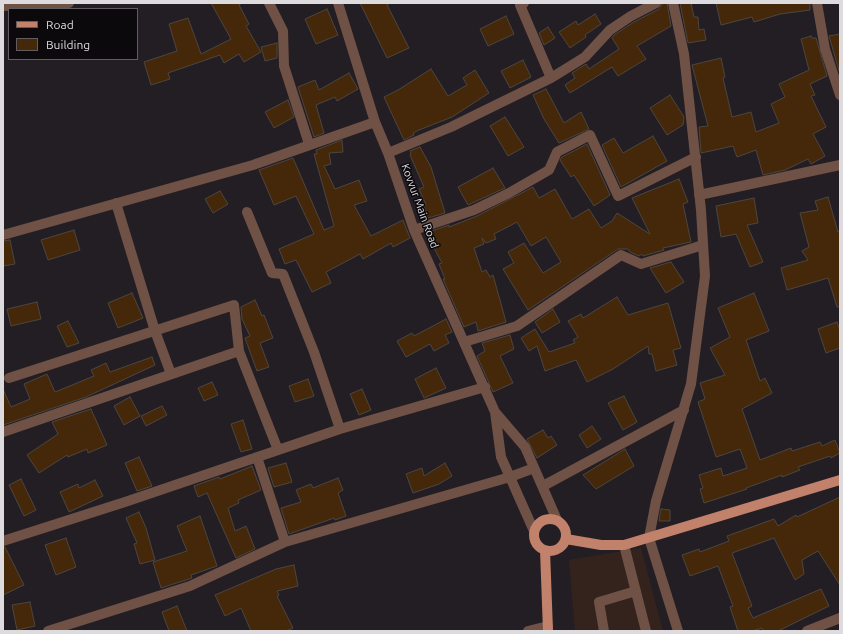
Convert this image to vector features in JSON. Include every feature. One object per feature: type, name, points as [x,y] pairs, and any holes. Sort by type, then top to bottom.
[{"type":"main road","points":[[566,539],[601,545],[624,544],[649,538],[840,480]]},
{"type":"main road","points":[[552,518],[557,520],[565,528],[566,539],[560,548],[550,551],[545,550],[537,544],[534,531],[541,521],[552,518]]},
{"type":"main road","points":[[545,550],[548,628]]},
{"type":"street","points":[[3,6],[69,3]]},
{"type":"street","points":[[269,3],[283,32],[284,66],[309,144]]},
{"type":"street","name":"Kovvur Main Road","points":[[338,3],[375,122],[388,153],[414,230],[495,412],[501,457],[534,531]]},
{"type":"street","points":[[524,3],[520,5],[551,78]]},
{"type":"street","points":[[388,153],[451,127],[551,78],[585,57],[610,30],[631,16],[656,3]]},
{"type":"street","points":[[673,3],[684,54],[700,195],[705,276],[691,384],[656,501],[649,538],[678,631]]},
{"type":"street","points":[[817,3],[825,49],[840,95]]},
{"type":"street","points":[[3,235],[253,165],[375,122]]},
{"type":"street","points":[[414,230],[474,210],[509,193],[549,170],[558,152],[590,135],[618,196],[696,157]]},
{"type":"street","points":[[700,195],[840,165]]},
{"type":"street","points":[[116,203],[155,331],[171,374]]},
{"type":"street","points":[[247,212],[272,273],[283,274],[314,352],[340,429]]},
{"type":"street","points":[[464,342],[517,326],[621,255],[641,264],[703,245]]},
{"type":"street","points":[[9,378],[234,305],[239,351],[278,450]]},
{"type":"street","points":[[3,432],[239,351]]},
{"type":"street","points":[[3,541],[125,502],[340,429],[485,387]]},
{"type":"street","points":[[543,486],[684,410]]},
{"type":"street","name":"Kovvur Main Road","points":[[495,412],[525,447],[557,520]]},
{"type":"street","points":[[257,457],[286,542]]},
{"type":"street","points":[[48,631],[190,586],[286,542],[510,478],[534,468]]},
{"type":"street","points":[[624,544],[646,631]]},
{"type":"street","points":[[604,631],[599,602],[636,591]]},
{"type":"street","points":[[807,631],[840,618]]},
{"type":"street","points":[[528,631],[548,628]]},
{"type":"shaded area","points":[[641,548],[663,631],[575,631],[569,560]]},
{"type":"building","points":[[211,3],[242,3],[239,5],[249,24],[246,26],[261,52],[244,62],[239,54],[224,63],[220,55],[168,73],[170,79],[151,85],[144,62],[177,51],[169,24],[188,18],[201,54],[231,39]]},
{"type":"building","points":[[360,3],[390,3],[387,5],[409,48],[387,58]]},
{"type":"building","points":[[667,3],[671,26],[637,46],[646,59],[618,76],[612,67],[570,93],[565,85],[575,78],[572,73],[586,64],[589,69],[619,49],[612,38],[614,35],[634,22],[659,9],[662,4]]},
{"type":"building","points":[[680,3],[691,3],[694,17],[698,17],[699,30],[704,29],[706,40],[688,43]]},
{"type":"building","points":[[716,3],[810,3],[810,10],[780,14],[754,22],[752,17],[721,25]]},
{"type":"building","points":[[327,9],[338,35],[316,44],[305,19]]},
{"type":"building","points":[[595,14],[601,24],[570,48],[559,32],[576,21],[578,25]]},
{"type":"building","points":[[506,16],[514,34],[488,46],[480,29]]},
{"type":"building","points":[[548,27],[555,38],[544,45],[539,33]]},
{"type":"building","points":[[840,34],[840,74],[829,36]]},
{"type":"building","points":[[811,36],[812,38],[816,38],[827,76],[810,84],[815,95],[811,96],[826,127],[813,134],[825,156],[811,164],[808,159],[785,170],[763,175],[756,150],[737,157],[733,146],[701,153],[699,127],[708,126],[692,65],[721,58],[725,77],[723,78],[732,117],[751,112],[756,132],[779,123],[771,104],[785,97],[779,84],[809,70],[801,39]]},
{"type":"building","points":[[277,43],[277,58],[265,61],[261,47]]},
{"type":"building","points":[[523,60],[531,77],[510,88],[501,71]]},
{"type":"building","points":[[431,69],[448,96],[467,85],[463,78],[475,70],[489,93],[452,117],[419,130],[413,133],[414,135],[404,140],[384,97]]},
{"type":"building","points":[[349,73],[358,89],[337,101],[335,97],[316,105],[324,133],[314,137],[298,87],[315,80],[319,90]]},
{"type":"building","points":[[546,89],[564,123],[581,112],[589,129],[559,143],[544,119],[533,95]]},
{"type":"building","points":[[670,95],[684,117],[683,125],[667,135],[650,108]]},
{"type":"building","points":[[288,100],[294,117],[274,128],[265,112]]},
{"type":"building","points":[[505,117],[524,147],[508,156],[490,126]]},
{"type":"building","points":[[653,136],[667,161],[621,187],[602,145],[614,138],[623,153]]},
{"type":"building","points":[[342,140],[343,152],[329,153],[331,164],[324,166],[335,189],[359,180],[367,201],[354,205],[371,236],[403,220],[410,238],[393,247],[391,243],[363,259],[360,254],[326,272],[331,283],[312,292],[296,260],[285,264],[279,249],[314,234],[296,196],[274,205],[259,170],[293,158],[324,230],[334,226],[314,154],[317,154],[316,150]]},
{"type":"building","points":[[587,144],[610,195],[594,206],[574,175],[571,177],[560,160],[562,157]]},
{"type":"building","points":[[420,147],[431,167],[445,213],[428,218],[424,206],[426,205],[419,189],[424,187],[410,155],[410,151]]},
{"type":"building","points":[[493,168],[505,188],[468,205],[458,187]]},
{"type":"building","points":[[679,179],[688,202],[683,204],[691,242],[663,248],[664,250],[643,256],[642,254],[639,256],[630,252],[628,249],[618,249],[528,310],[503,269],[514,263],[508,252],[524,243],[543,273],[561,262],[546,237],[531,246],[517,222],[494,234],[496,239],[486,243],[482,238],[484,244],[474,248],[482,272],[486,270],[490,277],[493,275],[506,322],[478,331],[476,322],[464,327],[443,279],[445,279],[439,264],[442,263],[426,233],[449,225],[449,227],[477,216],[533,187],[539,198],[555,189],[572,219],[589,209],[601,228],[612,221],[617,213],[650,234],[632,198]]},
{"type":"building","points":[[220,191],[228,204],[213,213],[205,199]]},
{"type":"building","points":[[828,197],[838,232],[840,231],[840,307],[837,307],[828,278],[787,290],[781,268],[808,260],[802,251],[809,247],[800,213],[818,210],[815,201]]},
{"type":"building","points":[[754,198],[758,223],[747,225],[763,262],[750,267],[736,234],[721,237],[716,206]]},
{"type":"building","points":[[74,230],[80,250],[48,260],[41,240]]},
{"type":"building","points":[[10,240],[15,264],[3,266],[3,241]]},
{"type":"building","points":[[671,262],[684,282],[666,293],[650,268]]},
{"type":"building","points":[[132,293],[143,318],[118,328],[108,303]]},
{"type":"building","points":[[754,293],[769,331],[746,340],[760,381],[765,378],[772,393],[742,409],[760,460],[791,448],[792,451],[820,442],[822,446],[835,440],[840,453],[831,458],[830,456],[798,467],[800,470],[782,477],[782,475],[746,488],[747,489],[704,503],[700,489],[703,488],[699,475],[721,468],[723,476],[747,468],[740,449],[716,457],[698,402],[705,399],[700,383],[725,375],[710,348],[730,337],[718,308]]},
{"type":"building","points":[[617,297],[628,315],[668,303],[681,348],[673,350],[677,365],[656,371],[652,354],[649,354],[648,346],[613,369],[587,382],[576,360],[545,371],[537,346],[529,351],[521,338],[535,329],[549,352],[575,343],[573,340],[578,337],[568,321],[581,314],[583,318]]},
{"type":"building","points":[[255,300],[262,316],[264,315],[273,338],[260,343],[269,367],[257,371],[245,338],[250,336],[242,319],[241,307]]},
{"type":"building","points":[[37,302],[41,319],[11,326],[7,309]]},
{"type":"building","points":[[553,309],[560,322],[542,333],[535,322]]},
{"type":"building","points":[[446,319],[452,332],[445,335],[449,343],[434,351],[430,344],[406,357],[397,341],[412,333],[414,336]]},
{"type":"building","points":[[68,321],[79,343],[67,347],[57,326]]},
{"type":"building","points":[[837,322],[840,330],[840,348],[826,353],[818,329]]},
{"type":"building","points":[[510,335],[514,349],[500,356],[513,383],[493,392],[477,356],[485,351],[482,343]]},
{"type":"building","points":[[152,357],[155,365],[86,397],[3,425],[3,389],[11,407],[30,399],[24,384],[47,374],[55,392],[94,376],[91,370],[106,363],[110,372]]},
{"type":"building","points":[[436,368],[446,388],[424,398],[415,379]]},
{"type":"building","points":[[308,379],[314,396],[295,402],[289,386]]},
{"type":"building","points":[[212,382],[218,395],[204,401],[198,388]]},
{"type":"building","points":[[362,389],[371,410],[359,415],[350,394]]},
{"type":"building","points":[[624,396],[637,422],[623,430],[608,403]]},
{"type":"building","points":[[130,397],[140,416],[124,425],[114,406]]},
{"type":"building","points":[[162,406],[167,415],[146,426],[141,416]]},
{"type":"building","points":[[91,409],[107,445],[88,453],[87,449],[68,457],[67,455],[39,473],[27,455],[58,434],[52,422]]},
{"type":"building","points":[[243,420],[252,449],[241,452],[231,424]]},
{"type":"building","points":[[592,426],[601,439],[587,448],[579,435]]},
{"type":"building","points":[[543,430],[548,438],[551,436],[557,445],[537,458],[527,439]]},
{"type":"building","points":[[625,449],[634,466],[596,489],[583,475]]},
{"type":"building","points":[[139,457],[152,486],[137,491],[125,463]]},
{"type":"building","points":[[286,463],[292,482],[274,487],[268,468]]},
{"type":"building","points":[[445,463],[452,476],[439,484],[413,493],[406,474],[422,468],[424,476]]},
{"type":"building","points":[[252,466],[261,490],[238,500],[239,503],[228,508],[235,531],[246,526],[255,549],[236,558],[207,493],[198,497],[194,486],[219,477],[220,479]]},
{"type":"building","points":[[338,478],[343,490],[338,493],[346,516],[335,520],[334,518],[289,534],[281,508],[301,502],[296,490],[311,484],[313,488]]},
{"type":"building","points":[[21,479],[36,510],[24,516],[9,485]]},
{"type":"building","points":[[95,480],[103,496],[69,512],[60,492],[78,484],[79,488]]},
{"type":"building","points":[[840,497],[840,585],[818,551],[802,560],[804,574],[795,580],[774,538],[732,553],[752,606],[748,608],[753,618],[821,589],[829,606],[778,631],[764,631],[762,628],[752,631],[738,631],[730,607],[733,606],[718,566],[690,576],[682,555],[699,549],[700,552],[729,541],[727,536],[774,519],[778,526],[796,515],[797,517]]},
{"type":"building","points":[[661,509],[670,510],[670,521],[659,521]]},
{"type":"building","points":[[139,512],[146,528],[155,560],[140,564],[134,544],[137,543],[126,518]]},
{"type":"building","points":[[200,516],[217,566],[191,575],[192,578],[161,588],[153,562],[187,551],[177,526]]},
{"type":"building","points":[[66,538],[76,567],[56,575],[45,545]]},
{"type":"building","points":[[3,547],[5,547],[24,585],[3,595]]},
{"type":"building","points":[[294,565],[298,586],[277,591],[279,595],[277,596],[293,628],[286,631],[251,631],[241,608],[225,616],[215,595],[276,569]]},
{"type":"building","points":[[30,602],[35,626],[17,630],[12,605]]},
{"type":"building","points":[[177,606],[187,631],[169,631],[162,612]]}]
